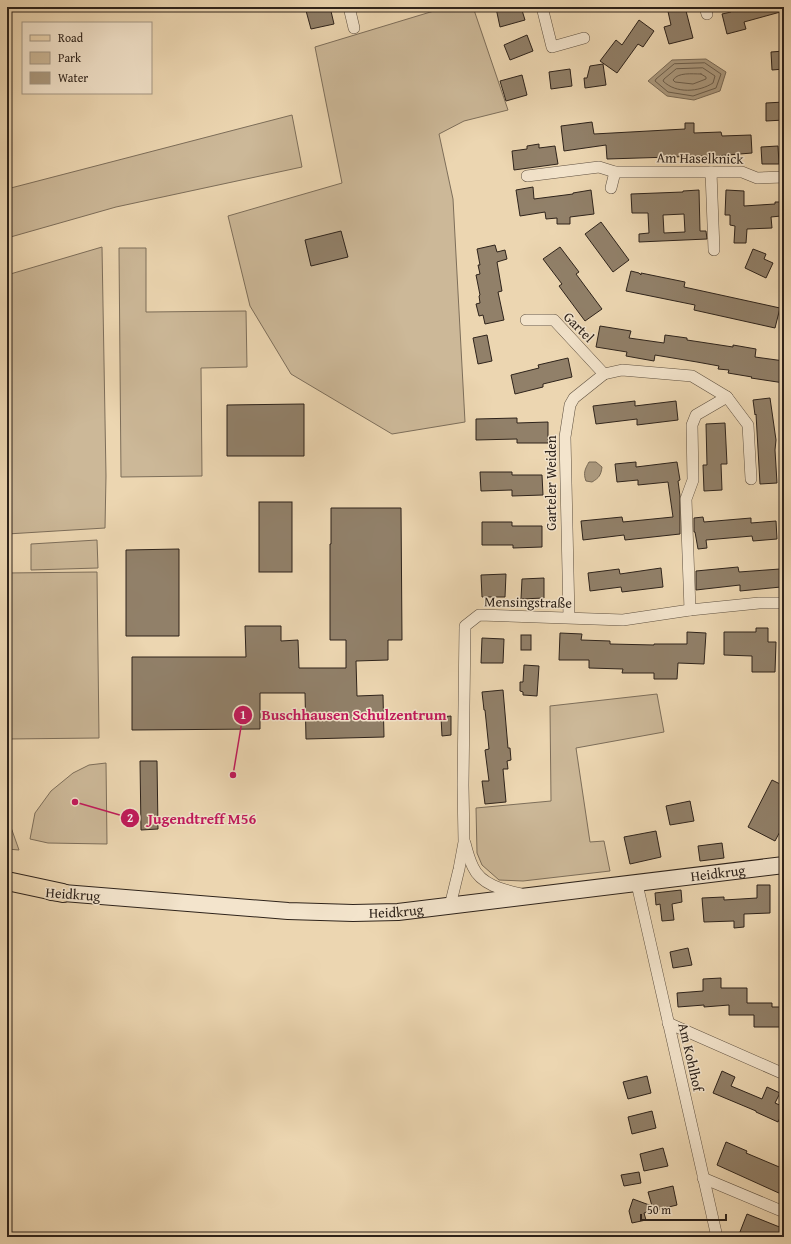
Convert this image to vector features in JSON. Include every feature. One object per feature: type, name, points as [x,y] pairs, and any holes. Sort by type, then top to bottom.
[{"type":"main road","name":"Heidkrug","points":[[7,890],[288,911],[353,913],[398,912],[784,866]]},
{"type":"main road","points":[[7,881],[63,893]]},
{"type":"street","points":[[349,7],[354,28]]},
{"type":"street","points":[[542,7],[552,47],[584,38]]},
{"type":"street","name":"Am Haselknick","points":[[527,176],[599,167],[615,172],[742,172],[757,178],[784,177]]},
{"type":"street","points":[[612,188],[615,172]]},
{"type":"street","points":[[711,172],[714,250]]},
{"type":"street","name":"Gartel","points":[[526,320],[554,320],[604,374]]},
{"type":"street","name":"Garteler Weiden","points":[[569,617],[565,437],[570,405],[574,398],[604,374],[622,370],[692,376],[726,397],[748,425],[752,479]]},
{"type":"street","points":[[690,610],[686,499],[693,480],[692,425],[696,415],[726,397]]},
{"type":"street","name":"Mensingstraße","points":[[450,906],[464,842],[463,785],[465,626],[479,615],[623,620],[690,610],[759,603],[784,603]]},
{"type":"street","name":"Mensingstraße","points":[[464,842],[473,868],[477,874],[494,887],[527,896]]},
{"type":"street","name":"Am Kohlhof","points":[[636,884],[717,1237]]},
{"type":"street","points":[[668,1023],[784,1074]]},
{"type":"street","points":[[703,1178],[784,1212]]},
{"type":"green space","points":[[447,7],[473,7],[508,110],[464,121],[439,134],[453,199],[465,422],[392,434],[291,374],[250,306],[228,216],[342,183],[315,47]]},
{"type":"green space","points":[[292,115],[302,167],[116,207],[7,238],[7,189]]},
{"type":"green space","points":[[102,247],[106,476],[105,528],[7,534],[7,275]]},
{"type":"green space","points":[[119,248],[146,248],[146,312],[246,311],[247,367],[201,368],[202,476],[121,477]]},
{"type":"green space","points":[[97,540],[98,568],[31,570],[31,544]]},
{"type":"green space","points":[[97,572],[99,738],[7,739],[7,573]]},
{"type":"green space","points":[[657,694],[664,732],[576,748],[590,842],[604,841],[610,871],[523,881],[499,880],[482,865],[477,853],[476,808],[551,801],[550,706]]},
{"type":"green space","points":[[106,763],[107,844],[48,843],[30,839],[35,813],[51,791],[73,773],[89,765]]},
{"type":"green space","points":[[7,816],[19,850],[7,849]]},
{"type":"water","points":[[706,59],[726,72],[720,91],[694,100],[667,96],[648,81],[672,60]]},
{"type":"water","points":[[589,462],[596,462],[602,467],[599,476],[592,482],[586,481],[585,476]]},
{"type":"building","points":[[305,7],[330,7],[334,24],[311,29]]},
{"type":"building","points":[[521,7],[525,20],[500,27],[496,8]]},
{"type":"building","points":[[667,7],[685,7],[693,38],[669,44],[664,27],[671,25]]},
{"type":"building","points":[[730,7],[784,7],[784,11],[744,22],[746,29],[727,34],[722,14],[731,12]]},
{"type":"building","points":[[639,20],[654,31],[643,47],[638,44],[617,73],[600,61],[616,40],[622,45]]},
{"type":"building","points":[[527,35],[533,51],[510,60],[504,45]]},
{"type":"building","points":[[784,51],[784,69],[772,70],[771,52]]},
{"type":"building","points":[[603,64],[606,85],[585,88],[584,78],[587,78],[590,66]]},
{"type":"building","points":[[570,69],[572,86],[551,89],[549,72]]},
{"type":"building","points":[[522,75],[527,95],[506,101],[500,81]]},
{"type":"building","points":[[784,102],[784,120],[766,121],[766,103]]},
{"type":"building","points":[[592,122],[594,134],[685,129],[685,123],[694,123],[694,133],[721,132],[722,136],[751,135],[752,153],[703,157],[607,159],[606,145],[564,151],[561,126]]},
{"type":"building","points":[[539,144],[539,148],[555,146],[558,164],[514,170],[512,151],[527,149],[527,146]]},
{"type":"building","points":[[778,146],[779,164],[762,164],[761,147]]},
{"type":"building","points":[[533,187],[534,199],[591,190],[594,214],[570,217],[570,224],[557,224],[557,218],[546,219],[545,212],[520,216],[516,190]]},
{"type":"building","points":[[699,190],[700,231],[706,231],[707,239],[639,242],[639,234],[649,233],[648,213],[632,213],[631,194]],"holes":[[[684,214],[685,232],[664,233],[663,215]]]},
{"type":"building","points":[[726,190],[744,191],[744,206],[784,202],[784,214],[781,214],[781,216],[771,217],[772,228],[747,229],[746,243],[734,243],[735,226],[730,225],[730,215],[725,215]]},
{"type":"building","points":[[601,222],[629,260],[613,272],[585,234]]},
{"type":"building","points":[[341,231],[348,257],[311,266],[305,240]]},
{"type":"building","points":[[495,245],[497,252],[505,250],[507,259],[497,262],[502,291],[498,292],[504,320],[485,324],[483,315],[479,316],[476,304],[480,303],[476,275],[480,274],[477,249]]},
{"type":"building","points":[[560,247],[579,272],[576,274],[602,309],[585,321],[559,286],[562,284],[543,259]]},
{"type":"building","points":[[753,249],[766,254],[764,259],[773,263],[766,278],[745,268]]},
{"type":"building","points":[[631,271],[641,275],[641,273],[685,282],[684,287],[780,308],[775,328],[694,310],[695,305],[626,291]]},
{"type":"building","points":[[600,326],[631,331],[629,338],[664,343],[665,335],[687,338],[687,340],[756,349],[755,357],[784,361],[784,383],[728,373],[729,370],[718,369],[719,366],[655,355],[654,361],[626,356],[627,352],[596,347]]},
{"type":"building","points":[[487,335],[492,361],[478,364],[473,338]]},
{"type":"building","points":[[568,358],[572,377],[543,384],[543,387],[515,394],[511,375],[539,368],[538,365]]},
{"type":"building","points":[[770,398],[776,440],[775,450],[777,483],[760,484],[756,414],[755,415],[753,400]]},
{"type":"building","points":[[635,401],[635,406],[676,401],[678,420],[637,425],[637,419],[596,424],[593,406]]},
{"type":"building","points":[[304,404],[304,456],[227,456],[227,405]]},
{"type":"building","points":[[517,418],[517,423],[548,422],[548,443],[517,443],[517,439],[476,440],[476,419]]},
{"type":"building","points":[[725,423],[727,464],[721,464],[722,490],[704,491],[703,465],[707,465],[706,424]]},
{"type":"building","points":[[636,462],[636,467],[677,462],[680,480],[678,481],[680,496],[680,534],[625,540],[624,535],[583,540],[581,521],[622,517],[623,522],[673,517],[668,482],[638,485],[638,480],[617,482],[615,464]]},
{"type":"building","points":[[480,472],[512,472],[512,475],[542,475],[543,495],[512,496],[512,490],[481,491]]},
{"type":"building","points":[[259,502],[292,502],[292,572],[259,572]]},
{"type":"building","points":[[331,508],[401,508],[402,640],[388,640],[388,660],[356,661],[357,696],[383,695],[384,737],[306,739],[305,693],[260,693],[260,729],[132,730],[132,657],[246,657],[245,626],[281,626],[281,641],[298,640],[299,668],[346,668],[346,640],[330,640]]},
{"type":"building","points":[[703,517],[704,522],[751,518],[751,523],[776,521],[777,539],[753,541],[752,536],[706,540],[707,548],[698,549],[694,532],[694,518]]},
{"type":"building","points":[[482,522],[512,522],[512,526],[542,526],[542,547],[513,548],[513,545],[482,545]]},
{"type":"building","points":[[179,549],[179,636],[126,636],[126,550]]},
{"type":"building","points":[[738,567],[739,572],[780,569],[781,587],[740,591],[740,585],[696,590],[696,571]]},
{"type":"building","points":[[661,568],[663,587],[622,592],[621,587],[590,591],[588,573],[619,569],[620,574]]},
{"type":"building","points":[[506,574],[505,597],[482,597],[481,575]]},
{"type":"building","points":[[544,578],[544,598],[521,599],[522,579]]},
{"type":"building","points":[[756,628],[768,628],[768,642],[776,642],[775,672],[752,672],[752,656],[724,655],[724,632],[756,632]]},
{"type":"building","points":[[687,632],[706,633],[704,664],[678,663],[677,679],[654,679],[654,673],[622,673],[623,669],[589,668],[589,660],[559,660],[560,633],[582,634],[581,640],[610,641],[610,644],[654,645],[687,644]]},
{"type":"building","points":[[521,635],[531,635],[531,650],[521,650]]},
{"type":"building","points":[[482,638],[504,639],[503,663],[481,663]]},
{"type":"building","points":[[524,665],[539,666],[537,696],[523,695],[523,692],[520,691],[520,682],[523,682]]},
{"type":"building","points":[[503,690],[508,748],[510,748],[511,760],[507,761],[508,769],[503,769],[506,802],[485,804],[482,781],[489,781],[485,750],[489,749],[482,692]]},
{"type":"building","points":[[451,716],[451,735],[442,736],[441,717]]},
{"type":"building","points":[[140,761],[157,761],[158,829],[141,830]]},
{"type":"building","points":[[772,780],[784,786],[784,824],[775,841],[748,827]]},
{"type":"building","points":[[690,801],[694,821],[670,825],[666,806]]},
{"type":"building","points":[[656,831],[661,857],[630,864],[624,837]]},
{"type":"building","points":[[722,843],[724,858],[700,861],[698,846]]},
{"type":"building","points":[[757,885],[770,885],[770,913],[744,914],[744,927],[734,928],[734,921],[704,922],[702,898],[724,897],[724,900],[757,898]]},
{"type":"building","points":[[681,890],[682,902],[672,904],[674,920],[662,921],[660,904],[656,905],[655,893]]},
{"type":"building","points":[[688,948],[692,965],[673,968],[670,952]]},
{"type":"building","points":[[721,978],[721,988],[747,988],[747,1003],[772,1003],[772,1007],[784,1007],[784,1027],[754,1027],[754,1015],[729,1015],[729,1005],[678,1007],[677,993],[703,991],[703,979]]},
{"type":"building","points":[[722,1071],[735,1077],[731,1086],[762,1099],[767,1087],[780,1093],[775,1103],[784,1107],[784,1109],[778,1122],[713,1093]]},
{"type":"building","points":[[647,1076],[651,1093],[628,1099],[623,1082]]},
{"type":"building","points":[[652,1111],[656,1128],[632,1134],[628,1117]]},
{"type":"building","points":[[726,1142],[747,1151],[746,1153],[784,1169],[784,1188],[781,1194],[717,1165]]},
{"type":"building","points":[[663,1148],[668,1166],[644,1171],[640,1154]]},
{"type":"building","points":[[639,1172],[641,1183],[624,1186],[621,1175]]},
{"type":"building","points":[[673,1186],[677,1205],[644,1213],[646,1220],[632,1223],[629,1211],[633,1199],[652,1206],[648,1192]]},
{"type":"building","points":[[747,1214],[782,1228],[778,1237],[738,1237]]},
{"type":"place","name":"Buschhausen Schulzentrum","points":[[233,775]]},
{"type":"place","name":"Jugendtreff M56","points":[[75,802]]}]
